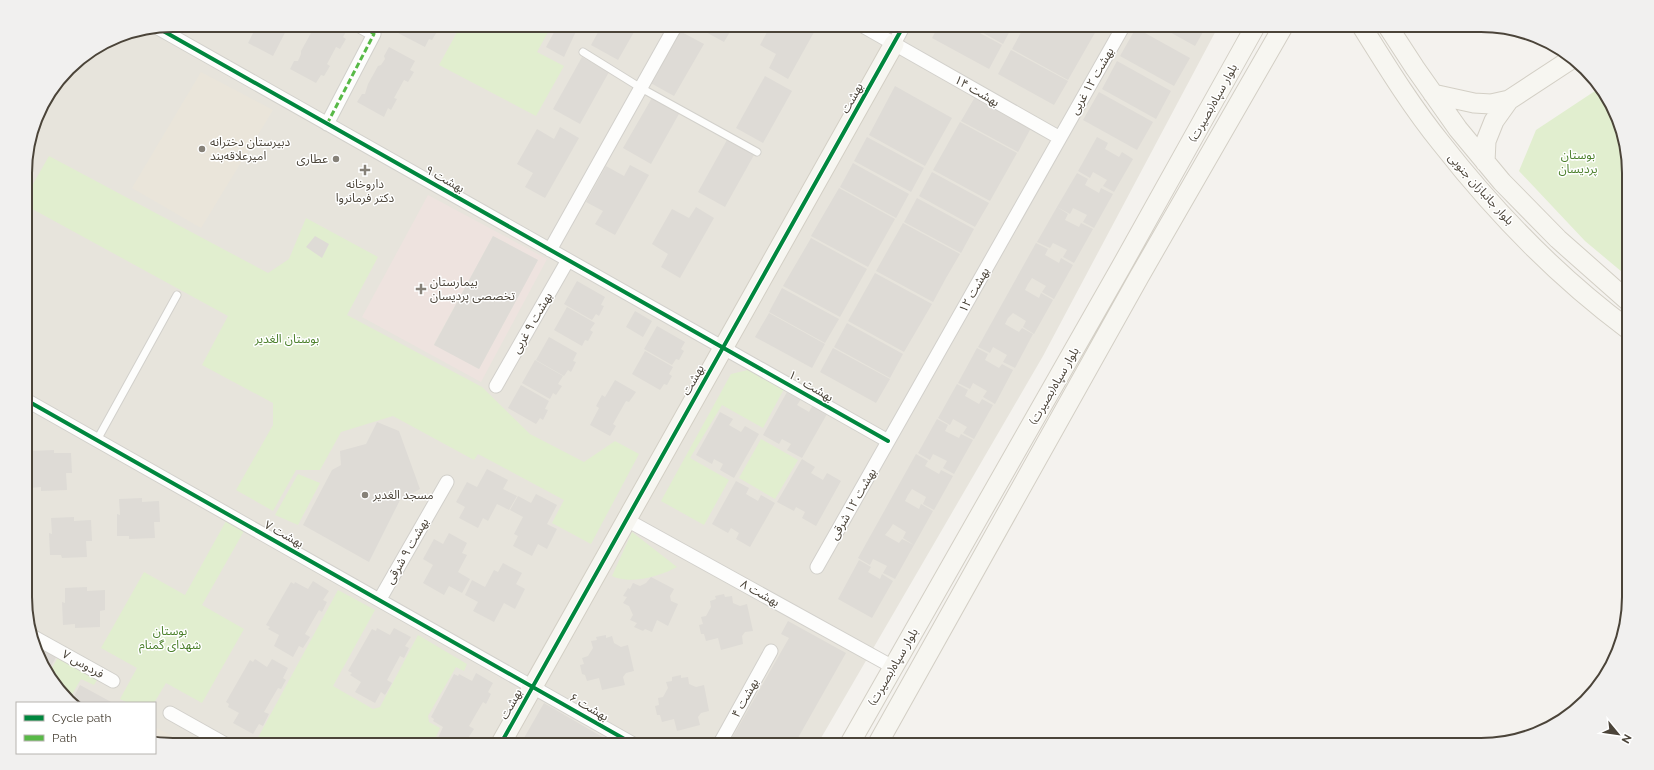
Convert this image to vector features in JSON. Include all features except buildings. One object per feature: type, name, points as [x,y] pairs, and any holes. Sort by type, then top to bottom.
[{"type":"main road","name":"بلوار سپاه(بصیرت)","points":[[853,738],[1121,268],[1252,32]]},
{"type":"main road","name":"بلوار سپاه(بصیرت)","points":[[881,738],[1139,277],[1280,32]]},
{"type":"main road","name":"بلوار جانبازان جنوبی","points":[[1366,32],[1440,143],[1486,197],[1543,255],[1603,310],[1622,324]]},
{"type":"main road","name":"بلوار جانبازان جنوبی","points":[[1392,32],[1458,129],[1502,182],[1558,239],[1622,296]]},
{"type":"main road","name":"بهشت","points":[[504,738],[894,44]]},
{"type":"main road","points":[[1433,94],[1474,103],[1491,104],[1509,100],[1568,62]]},
{"type":"main road","points":[[1485,162],[1486,141],[1494,121],[1509,100]]},
{"type":"main road","points":[[1121,268],[1139,277]]},
{"type":"main road","points":[[893,667],[914,679]]},
{"type":"street","name":"بهشت ۹","points":[[165,32],[723,348]]},
{"type":"street","points":[[327,124],[374,34],[370,32]]},
{"type":"street","points":[[550,250],[672,32]]},
{"type":"street","name":"بهشت ۱۴","points":[[873,32],[1060,138]]},
{"type":"street","name":"بهشت","points":[[894,44],[900,32]]},
{"type":"street","name":"بهشت ۱۲ غربی","points":[[1060,138],[1120,32]]},
{"type":"street","name":"بهشت ۱۲","points":[[888,441],[1060,138]]},
{"type":"street","name":"بهشت ۹ غربی","points":[[496,386],[568,260]]},
{"type":"street","name":"بهشت ۱۰","points":[[723,348],[888,441]]},
{"type":"street","name":"بهشت ۷","points":[[32,403],[380,599],[533,687]]},
{"type":"street","name":"بهشت ۱۲ شرقی","points":[[817,567],[888,441]]},
{"type":"street","name":"بهشت ۹ شرقی","points":[[380,599],[447,482]]},
{"type":"street","name":"بهشت ۸","points":[[627,520],[893,667]]},
{"type":"street","name":"فردوس ۷","points":[[38,640],[113,681]]},
{"type":"street","name":"بهشت ۴","points":[[722,738],[771,651]]},
{"type":"street","name":"بهشت ۶","points":[[533,687],[622,738]]},
{"type":"street","points":[[170,713],[215,738]]},
{"type":"lane","points":[[583,52],[641,88],[757,152]]},
{"type":"lane","points":[[97,440],[177,295]]},
{"type":"shaded area","points":[[164,32],[1215,32],[1043,356],[821,738],[156,737],[156,702],[79,702],[61,683],[51,667],[39,642],[32,606],[33,155],[39,128],[51,103],[61,87],[73,73],[87,61],[103,51],[128,39]]},
{"type":"shaded area","name":"دبیرستان دخترانه امیرعلاقه‌بند","points":[[201,72],[273,110],[201,228],[132,188]]},
{"type":"shaded area","name":"بیمارستان تخصصی پردیسان","points":[[428,195],[547,259],[481,382],[362,317]],"holes":[[[493,236],[538,260],[479,369],[434,344]]]},
{"type":"shaded area","points":[[156,728],[176,738],[156,737]]},
{"type":"green space","points":[[457,32],[548,32],[537,52],[564,66],[536,116],[439,65]]},
{"type":"green space","name":"بوستان پردیسان","points":[[1595,91],[1603,103],[1615,128],[1621,155],[1622,272],[1585,241],[1519,171],[1536,130]]},
{"type":"green space","name":"بوستان الغدیر","points":[[49,156],[268,273],[289,259],[306,218],[378,257],[347,315],[482,387],[530,434],[584,462],[615,441],[639,454],[591,544],[552,523],[564,500],[478,454],[474,460],[393,416],[341,432],[320,470],[296,470],[273,511],[236,490],[273,425],[273,403],[202,365],[228,316],[32,209],[32,186]]},
{"type":"green space","points":[[748,370],[784,389],[763,428],[722,405],[690,458],[729,480],[704,525],[661,501],[731,374]]},
{"type":"green space","points":[[761,439],[798,460],[775,499],[739,478]]},
{"type":"green space","points":[[298,474],[320,483],[298,525],[275,515]]},
{"type":"green space","name":"بوستان شهدای گمنام","points":[[226,521],[244,531],[202,605],[244,629],[202,703],[166,683],[155,702],[126,702],[120,699],[137,668],[101,648],[144,572],[185,595]]},
{"type":"green space","points":[[632,532],[677,567],[645,578],[628,580],[619,579],[612,576]]},
{"type":"green space","points":[[338,590],[375,610],[333,686],[373,709],[380,707],[418,635],[467,664],[464,671],[456,667],[428,716],[429,722],[440,728],[436,738],[258,738]]},
{"type":"green space","points":[[61,652],[101,673],[94,685],[81,679],[72,695],[61,683],[52,668]]},
{"type":"marked path","points":[[327,124],[374,34],[370,32]]},
{"type":"cycle path","points":[[165,32],[888,441]]},
{"type":"cycle path","points":[[504,738],[900,32]]},
{"type":"cycle path","points":[[32,403],[623,738]]},
{"type":"place","name":"دبیرستان دخترانه امیرعلاقه‌بند","points":[[202,149]]},
{"type":"place","name":"عطاری","points":[[336,159]]},
{"type":"place","name":"داروخانه دکتر فرمانروا","points":[[365,170]]},
{"type":"place","name":"بیمارستان تخصصی پردیسان","points":[[421,289]]},
{"type":"place","name":"مسجد الغدیر","points":[[365,495]]}]
